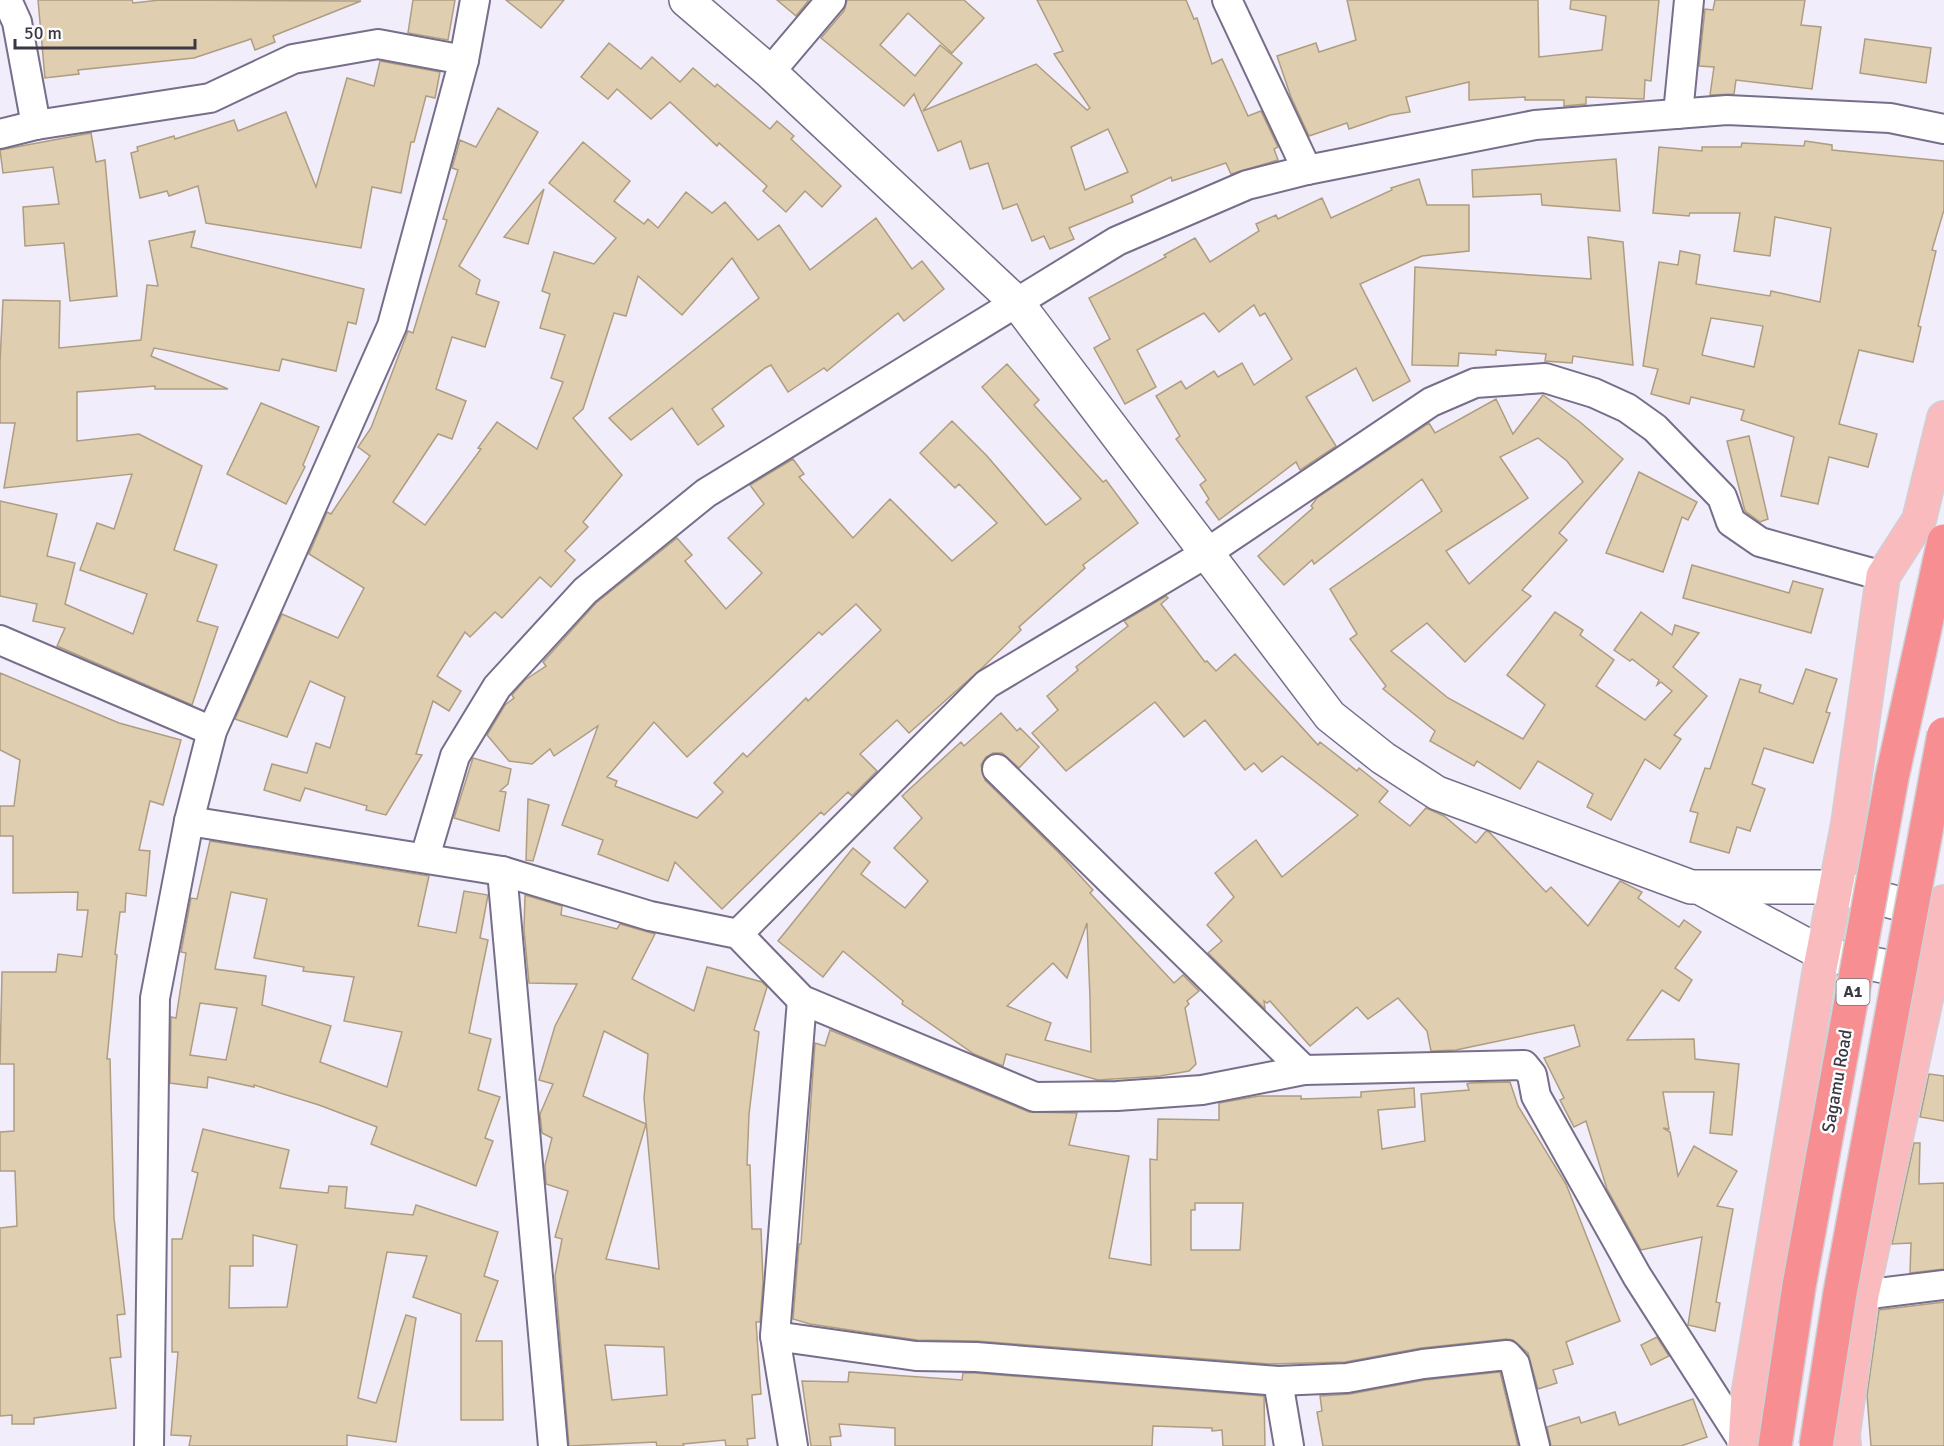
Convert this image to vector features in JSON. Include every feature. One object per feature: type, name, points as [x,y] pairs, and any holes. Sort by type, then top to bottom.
[{"type":"highway","name":"Sagamu Road","points":[[1755,1445],[1799,1286],[1892,777],[1944,541]]},
{"type":"highway","name":"A1","points":[[1816,1446],[1840,1293],[1944,734]]},
{"type":"main road","points":[[686,0],[770,72],[1018,303],[1205,554],[1330,716],[1383,758],[1437,793],[1691,887],[1702,889],[1836,887],[1943,911],[1937,973],[1862,1295],[1842,1434],[1844,1446]]},
{"type":"main road","points":[[1755,1445],[1748,1396],[1823,954],[1848,824],[1883,576],[1919,520],[1944,418]]},
{"type":"main road","points":[[1702,889],[1823,954],[1937,973]]},
{"type":"street","points":[[7,0],[17,22],[36,125]]},
{"type":"street","points":[[148,1446],[155,998],[189,820],[212,731],[392,326],[464,60],[475,0]]},
{"type":"street","points":[[770,72],[831,0]]},
{"type":"street","points":[[1227,0],[1307,170]]},
{"type":"street","points":[[1678,114],[1689,0]]},
{"type":"street","points":[[0,134],[36,125],[210,98],[293,59],[378,44],[464,60]]},
{"type":"street","points":[[425,857],[455,756],[497,687],[585,591],[706,493],[1117,241],[1247,185],[1307,170],[1535,125],[1727,110],[1890,118],[1944,129]]},
{"type":"street","points":[[738,934],[987,684],[1205,554],[1431,402],[1475,383],[1545,378],[1593,393],[1627,408],[1655,428],[1722,497],[1731,522],[1760,542],[1883,576]]},
{"type":"street","points":[[0,640],[212,731]]},
{"type":"street","points":[[997,769],[1304,1070]]},
{"type":"street","points":[[189,820],[502,871],[650,916],[738,934],[801,1000],[1035,1097],[1117,1096],[1202,1090],[1304,1070],[1524,1065],[1532,1075],[1536,1096],[1637,1276],[1755,1445]]},
{"type":"street","points":[[502,871],[553,1446]]},
{"type":"street","points":[[793,1446],[775,1336],[801,1000]]},
{"type":"street","points":[[1862,1295],[1944,1285]]},
{"type":"street","points":[[775,1336],[916,1356],[976,1357],[1278,1381],[1347,1378],[1423,1364],[1507,1355],[1515,1364],[1535,1446]]},
{"type":"street","points":[[1278,1381],[1289,1446]]},
{"type":"building","points":[[38,0],[132,0],[133,3],[160,0],[361,1],[273,36],[275,42],[255,50],[251,39],[194,58],[78,70],[79,74],[45,78]]},
{"type":"building","points":[[413,0],[455,0],[448,40],[408,33]]},
{"type":"building","points":[[506,0],[564,0],[541,28]]},
{"type":"building","points":[[777,0],[809,0],[796,16]]},
{"type":"building","points":[[847,0],[964,0],[984,18],[952,53],[908,13],[880,45],[915,76],[940,45],[962,63],[923,111],[1036,64],[1087,110],[1090,108],[1054,54],[1063,51],[1037,0],[1186,0],[1194,19],[1197,18],[1212,64],[1222,59],[1248,116],[1261,111],[1278,147],[1274,149],[1278,160],[1231,174],[1226,163],[1172,181],[1171,177],[1131,196],[1133,202],[1069,228],[1074,239],[1050,249],[1044,236],[1032,241],[1017,204],[1003,209],[988,163],[970,169],[961,141],[938,151],[914,94],[904,106],[821,38],[844,11]],"holes":[[[1108,129],[1128,172],[1085,190],[1071,147]]]},
{"type":"building","points":[[1347,0],[1538,0],[1539,57],[1602,50],[1606,16],[1570,9],[1571,0],[1659,0],[1651,81],[1645,80],[1644,99],[1586,97],[1586,104],[1564,106],[1564,100],[1525,100],[1525,97],[1469,100],[1469,82],[1406,97],[1410,112],[1390,115],[1349,129],[1347,123],[1309,136],[1291,97],[1277,56],[1316,43],[1319,52],[1356,40]]},
{"type":"building","points":[[1715,0],[1805,0],[1801,25],[1821,27],[1812,89],[1736,80],[1734,94],[1710,95],[1714,67],[1699,66],[1705,9],[1713,10]]},
{"type":"building","points":[[1865,39],[1931,48],[1926,83],[1860,73]]},
{"type":"building","points":[[609,43],[641,69],[652,57],[680,82],[693,68],[715,87],[717,84],[770,129],[777,121],[794,136],[791,139],[841,186],[822,207],[805,191],[786,212],[763,191],[767,186],[719,143],[717,146],[670,102],[651,119],[617,89],[608,99],[581,77]]},
{"type":"building","points":[[380,61],[440,72],[435,98],[426,96],[414,142],[411,142],[401,193],[372,187],[361,248],[206,223],[198,186],[169,196],[167,191],[140,198],[131,153],[138,151],[137,147],[174,136],[175,139],[234,120],[238,131],[286,112],[316,187],[347,78],[374,86]]},
{"type":"building","points":[[498,108],[538,132],[459,266],[480,280],[476,294],[499,302],[485,347],[452,337],[436,389],[466,401],[452,439],[438,434],[393,502],[425,525],[481,449],[478,448],[497,422],[537,449],[563,382],[551,378],[565,335],[540,328],[550,294],[542,291],[554,252],[594,264],[616,238],[549,183],[583,142],[630,181],[614,201],[644,224],[648,219],[658,228],[686,192],[712,213],[725,202],[758,240],[779,225],[810,270],[876,218],[912,269],[922,261],[944,289],[904,321],[898,313],[827,371],[824,368],[788,392],[771,365],[765,368],[712,409],[724,426],[698,445],[672,408],[631,440],[609,418],[759,298],[732,258],[682,315],[638,276],[626,316],[614,313],[583,409],[573,418],[622,475],[583,522],[588,527],[565,551],[575,560],[551,587],[540,577],[502,618],[495,612],[470,637],[465,632],[437,676],[461,691],[449,711],[433,701],[416,754],[422,755],[386,815],[366,810],[367,806],[305,788],[300,801],[264,790],[272,764],[307,773],[316,743],[330,748],[345,697],[310,681],[287,737],[235,719],[282,614],[338,638],[364,588],[309,554],[327,512],[331,514],[370,456],[358,447],[371,428],[408,331],[413,333],[447,220],[443,219],[458,170],[452,168],[460,140],[476,147]]},
{"type":"building","points":[[91,133],[96,162],[105,160],[117,296],[70,301],[64,243],[25,246],[23,207],[59,204],[53,167],[3,173],[0,150]]},
{"type":"building","points":[[1805,141],[1832,145],[1832,150],[1944,161],[1944,210],[1932,250],[1936,251],[1918,326],[1921,327],[1913,362],[1859,350],[1839,424],[1877,434],[1868,467],[1829,457],[1818,504],[1781,496],[1794,437],[1741,420],[1744,410],[1691,397],[1689,404],[1651,394],[1658,369],[1643,366],[1659,262],[1678,265],[1680,251],[1700,255],[1696,284],[1770,296],[1771,291],[1820,302],[1831,228],[1775,217],[1770,256],[1734,251],[1740,213],[1690,213],[1689,216],[1653,213],[1659,147],[1702,151],[1702,147],[1741,147],[1742,143],[1804,146]],"holes":[[[1711,318],[1763,326],[1754,367],[1702,355]]]},
{"type":"building","points":[[1616,159],[1620,211],[1542,205],[1541,194],[1473,197],[1472,170]]},
{"type":"building","points":[[1419,179],[1427,205],[1469,205],[1469,251],[1422,256],[1360,284],[1410,381],[1373,401],[1356,368],[1306,397],[1336,446],[1300,470],[1296,462],[1219,520],[1206,502],[1209,499],[1200,485],[1206,480],[1176,439],[1180,436],[1156,396],[1181,381],[1186,389],[1214,371],[1218,377],[1242,363],[1254,385],[1292,359],[1265,313],[1260,316],[1254,305],[1219,332],[1204,313],[1137,350],[1156,387],[1125,404],[1094,348],[1110,339],[1089,298],[1166,257],[1164,255],[1195,238],[1210,262],[1259,231],[1256,224],[1276,215],[1278,219],[1322,198],[1331,218],[1392,190],[1391,188]]},
{"type":"building","points":[[544,189],[528,244],[504,237]]},
{"type":"building","points":[[195,231],[191,247],[364,289],[356,324],[348,322],[336,371],[282,359],[279,371],[154,348],[151,356],[228,389],[155,389],[155,386],[77,392],[77,441],[139,434],[202,466],[174,550],[217,565],[197,621],[218,627],[192,705],[57,646],[65,628],[33,621],[37,604],[0,596],[0,501],[57,514],[47,556],[75,563],[65,604],[133,634],[147,594],[80,570],[97,523],[114,529],[132,474],[4,488],[15,423],[0,423],[0,362],[3,300],[60,301],[59,348],[141,340],[147,285],[158,286],[149,241]]},
{"type":"building","points":[[1588,237],[1623,242],[1633,365],[1573,356],[1572,363],[1545,361],[1546,354],[1496,350],[1496,355],[1459,353],[1458,366],[1412,365],[1415,267],[1591,279]]},
{"type":"building","points":[[1007,364],[1039,400],[1034,405],[1103,482],[1106,480],[1138,523],[1083,565],[1085,568],[1019,627],[1021,630],[982,668],[909,733],[897,720],[860,754],[877,771],[852,796],[848,792],[824,815],[821,812],[722,909],[675,862],[668,881],[598,854],[603,840],[562,825],[598,726],[554,756],[550,749],[532,764],[509,761],[487,735],[505,705],[514,698],[512,695],[525,680],[546,666],[543,662],[596,603],[677,538],[692,555],[685,561],[726,609],[762,573],[728,538],[764,504],[750,485],[793,459],[804,474],[799,477],[853,538],[890,499],[952,561],[997,523],[959,484],[955,488],[920,453],[952,421],[987,456],[1046,525],[1081,499],[982,387]],"holes":[[[856,604],[881,630],[808,701],[806,698],[747,757],[743,753],[714,783],[723,792],[697,818],[615,786],[617,781],[607,777],[654,722],[687,757],[819,632],[822,635]]]},
{"type":"building","points":[[1543,395],[1580,422],[1623,459],[1559,533],[1567,540],[1522,590],[1531,596],[1465,662],[1427,623],[1391,651],[1448,698],[1523,739],[1545,705],[1507,675],[1555,612],[1583,630],[1580,635],[1614,660],[1596,686],[1645,720],[1672,691],[1661,682],[1657,685],[1659,680],[1632,659],[1630,661],[1614,650],[1641,612],[1672,635],[1675,625],[1699,633],[1673,667],[1707,696],[1674,735],[1681,739],[1660,769],[1645,759],[1611,820],[1587,807],[1593,794],[1538,761],[1520,789],[1477,761],[1474,766],[1430,741],[1435,731],[1383,689],[1386,686],[1350,639],[1357,634],[1330,589],[1442,511],[1422,479],[1314,564],[1312,560],[1284,585],[1258,556],[1313,508],[1311,506],[1317,498],[1429,423],[1435,433],[1496,399],[1513,434]],"holes":[[[1538,438],[1567,461],[1583,482],[1469,584],[1446,551],[1528,498],[1500,457]]]},
{"type":"building","points":[[261,403],[319,427],[303,465],[305,467],[286,504],[227,474]]},
{"type":"building","points":[[1749,436],[1768,519],[1760,522],[1745,511],[1727,441]]},
{"type":"building","points":[[1639,472],[1697,502],[1688,520],[1682,517],[1663,572],[1606,553]]},
{"type":"building","points":[[1692,565],[1789,593],[1793,581],[1823,589],[1811,633],[1683,598]]},
{"type":"building","points":[[1166,596],[1168,598],[1161,604],[1205,662],[1207,661],[1216,671],[1235,654],[1318,745],[1320,742],[1357,771],[1359,768],[1388,791],[1379,802],[1410,826],[1426,808],[1444,816],[1476,843],[1486,831],[1489,832],[1546,892],[1551,887],[1588,926],[1620,881],[1642,892],[1638,898],[1679,927],[1684,920],[1701,932],[1675,968],[1692,980],[1679,1001],[1662,990],[1627,1040],[1694,1039],[1695,1059],[1739,1064],[1732,1135],[1710,1133],[1714,1092],[1663,1092],[1669,1129],[1663,1128],[1670,1132],[1678,1176],[1694,1146],[1737,1171],[1717,1206],[1733,1209],[1716,1302],[1720,1303],[1715,1331],[1688,1325],[1702,1237],[1641,1250],[1607,1189],[1586,1121],[1574,1127],[1560,1100],[1564,1098],[1544,1058],[1580,1046],[1574,1025],[1456,1050],[1431,1051],[1427,1031],[1398,998],[1368,1019],[1357,1007],[1310,1046],[1270,1001],[1267,1003],[1264,1001],[1265,1009],[1208,953],[1222,941],[1207,925],[1234,897],[1215,873],[1256,840],[1282,877],[1358,815],[1282,756],[1262,772],[1254,763],[1245,770],[1205,720],[1184,737],[1155,702],[1066,771],[1032,733],[1058,710],[1047,696],[1078,670],[1076,667],[1128,626],[1124,621]]},
{"type":"building","points":[[1806,669],[1837,679],[1826,712],[1830,713],[1813,763],[1764,748],[1752,784],[1765,789],[1750,831],[1737,827],[1729,853],[1690,842],[1698,813],[1690,811],[1705,768],[1710,769],[1740,679],[1761,685],[1759,692],[1793,704]]},
{"type":"building","points":[[0,673],[119,723],[181,740],[163,805],[150,801],[139,850],[150,851],[146,896],[126,893],[125,912],[120,912],[115,954],[117,955],[107,1059],[110,1059],[114,1218],[125,1314],[117,1315],[121,1357],[110,1358],[116,1408],[34,1418],[34,1424],[12,1424],[12,1415],[0,1416],[0,1228],[17,1226],[15,1171],[0,1171],[0,1132],[14,1131],[14,1064],[0,1064],[2,972],[56,972],[58,954],[82,957],[88,910],[77,910],[78,892],[13,893],[13,836],[0,836],[0,806],[14,806],[20,760],[0,750]]},
{"type":"building","points":[[1001,713],[1017,731],[1020,728],[1039,747],[1019,768],[1002,753],[993,753],[986,757],[981,765],[985,780],[1059,853],[1093,890],[1090,893],[1174,983],[1183,975],[1199,991],[1187,1001],[1189,1004],[1185,1008],[1196,1064],[1189,1071],[1160,1076],[1098,1080],[1006,1054],[1003,1066],[974,1054],[902,1004],[903,1001],[843,951],[823,977],[778,941],[853,848],[870,862],[861,874],[905,908],[928,881],[894,848],[922,818],[902,796],[961,742],[964,746]],"holes":[[[1087,923],[1091,1052],[1045,1040],[1051,1023],[1007,1006],[1053,963],[1067,978]]]},
{"type":"building","points":[[473,758],[511,769],[508,784],[500,791],[506,792],[499,831],[454,818]]},
{"type":"building","points":[[528,799],[549,805],[533,861],[526,860]]},
{"type":"building","points":[[210,841],[429,876],[418,926],[456,933],[464,891],[488,895],[480,938],[488,940],[469,1033],[491,1039],[478,1090],[500,1097],[485,1138],[493,1141],[476,1186],[371,1144],[377,1127],[319,1105],[254,1085],[254,1087],[208,1077],[207,1088],[170,1083],[171,1017],[176,1018],[186,953],[181,952],[191,898],[197,899]],"holes":[[[231,892],[267,899],[254,958],[304,967],[303,971],[354,977],[344,1021],[402,1032],[387,1087],[320,1062],[331,1026],[262,1005],[266,976],[215,969]],[[200,1003],[237,1008],[226,1060],[190,1055]]]},
{"type":"building","points":[[525,895],[562,906],[561,915],[617,929],[620,924],[655,934],[632,979],[694,1011],[707,967],[762,982],[767,987],[754,1030],[759,1032],[749,1114],[747,1165],[750,1165],[752,1229],[761,1229],[763,1282],[760,1322],[756,1322],[761,1394],[752,1395],[755,1438],[747,1439],[748,1446],[726,1446],[725,1440],[683,1444],[684,1446],[657,1446],[656,1442],[569,1446],[555,1276],[562,1239],[555,1237],[568,1191],[546,1184],[545,1165],[552,1138],[542,1133],[540,1114],[553,1084],[539,1080],[555,1026],[577,984],[529,983],[524,930]],"holes":[[[604,1031],[648,1054],[644,1098],[659,1269],[606,1259],[646,1124],[583,1096]],[[605,1345],[664,1347],[667,1395],[612,1400]]]},
{"type":"building","points":[[830,1030],[1029,1112],[1077,1113],[1069,1145],[1129,1156],[1109,1258],[1151,1265],[1150,1159],[1157,1160],[1158,1119],[1219,1120],[1219,1103],[1259,1096],[1301,1096],[1301,1099],[1361,1097],[1361,1092],[1414,1088],[1415,1107],[1378,1110],[1382,1149],[1425,1141],[1421,1094],[1469,1090],[1467,1084],[1470,1083],[1510,1082],[1518,1106],[1566,1184],[1620,1321],[1566,1342],[1573,1364],[1553,1370],[1557,1383],[1538,1389],[1528,1353],[1513,1340],[1506,1339],[1421,1348],[1345,1362],[1270,1364],[977,1341],[917,1340],[810,1324],[793,1319],[799,1244],[801,1244],[815,1043],[825,1046]],"holes":[[[1195,1203],[1243,1203],[1240,1250],[1191,1250],[1191,1210],[1195,1210]]]},
{"type":"building","points":[[1929,1074],[1944,1076],[1944,1121],[1920,1117]]},
{"type":"building","points":[[203,1129],[289,1150],[280,1188],[328,1193],[329,1186],[347,1187],[345,1208],[413,1215],[416,1205],[498,1232],[484,1276],[498,1281],[476,1341],[502,1341],[503,1420],[461,1420],[461,1314],[413,1297],[427,1256],[387,1252],[358,1398],[376,1403],[406,1315],[416,1318],[396,1442],[347,1435],[347,1446],[189,1446],[191,1436],[171,1435],[178,1352],[172,1352],[172,1239],[182,1239],[198,1173],[192,1171]],"holes":[[[253,1235],[297,1245],[287,1307],[229,1308],[230,1266],[253,1266]]]},
{"type":"building","points":[[1914,1143],[1920,1143],[1919,1184],[1944,1183],[1944,1269],[1910,1273],[1911,1243],[1892,1244]]},
{"type":"building","points":[[1944,1302],[1944,1446],[1871,1446],[1867,1395],[1879,1310]]},
{"type":"building","points":[[1657,1337],[1669,1356],[1651,1365],[1641,1345]]},
{"type":"building","points":[[849,1372],[962,1380],[963,1373],[975,1373],[1264,1396],[1265,1446],[1223,1446],[1222,1430],[1212,1431],[1212,1428],[1153,1426],[1152,1446],[895,1446],[895,1428],[839,1424],[841,1436],[830,1437],[831,1446],[811,1446],[802,1381],[848,1382]]},
{"type":"building","points":[[1500,1372],[1518,1446],[1323,1446],[1317,1412],[1322,1411],[1320,1396],[1350,1394],[1425,1380]]},
{"type":"building","points":[[1693,1399],[1707,1437],[1681,1446],[1551,1446],[1547,1427],[1579,1417],[1581,1423],[1615,1412],[1619,1425]]}]
